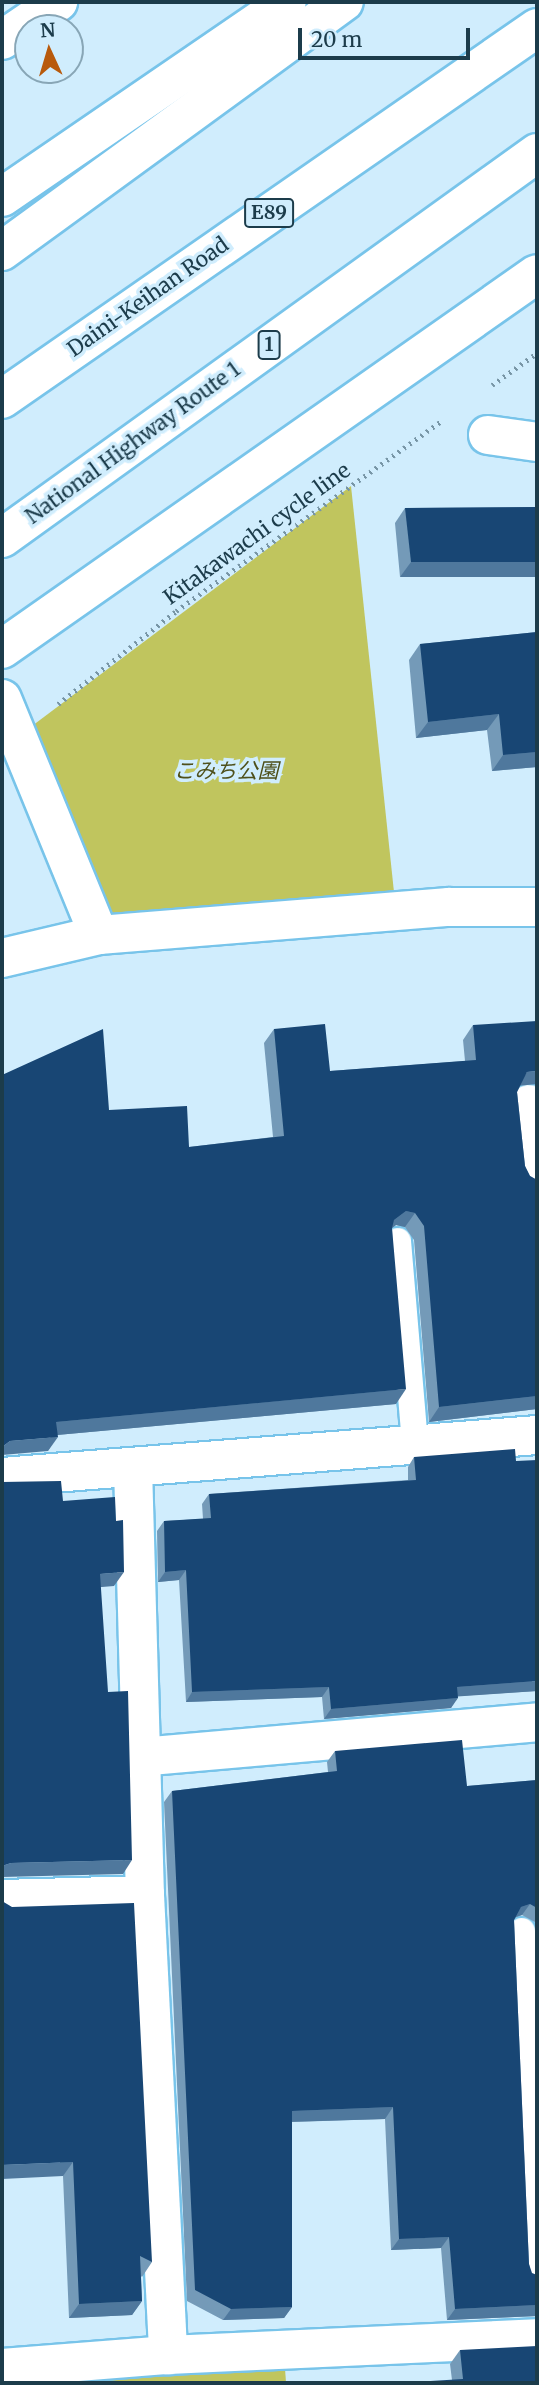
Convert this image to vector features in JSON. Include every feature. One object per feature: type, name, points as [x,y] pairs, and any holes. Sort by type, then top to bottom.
[{"type":"main road","points":[[2,40],[58,2]]},
{"type":"main road","points":[[2,197],[287,2]]},
{"type":"main road","points":[[2,251],[344,2]]},
{"type":"main road","name":"Daini-Keihan Road","points":[[2,399],[537,28]]},
{"type":"main road","name":"National Highway Route 1","points":[[2,538],[537,153]]},
{"type":"main road","points":[[2,649],[537,274]]},
{"type":"main road","points":[[488,435],[537,442]]},
{"type":"main road","points":[[2,699],[99,935]]},
{"type":"main road","points":[[2,958],[99,935],[449,907],[537,907]]},
{"type":"main road","points":[[529,1104],[537,1177]]},
{"type":"main road","points":[[2,1477],[537,1435]]},
{"type":"main road","points":[[133,1467],[145,1895],[168,2355]]},
{"type":"main road","points":[[140,1757],[537,1722]]},
{"type":"main road","points":[[2,1899],[145,1895]]},
{"type":"main road","points":[[2,2368],[168,2355],[537,2338]]},
{"type":"lane","points":[[398,1241],[415,1445]]},
{"type":"lane","points":[[522,1931],[537,2275]]},
{"type":"path","points":[[483,392],[537,353]]},
{"type":"path","name":"Kitakawachi cycle line","points":[[16,738],[176,611],[450,415]]},
{"type":"green space","name":"こみち公園","points":[[351,486],[396,911],[99,935],[16,738]]},
{"type":"green space","points":[[285,2368],[286,2383],[43,2383]]},
{"type":"building","points":[[537,507],[537,562],[411,562],[405,508]]},
{"type":"building","points":[[537,632],[537,752],[503,755],[499,714],[428,722],[420,644]]},
{"type":"building","points":[[537,1021],[537,1071],[527,1072],[517,1092],[525,1166],[530,1176],[537,1180],[537,1396],[439,1407],[424,1226],[415,1213],[406,1211],[394,1220],[392,1228],[406,1389],[56,1422],[58,1437],[10,1441],[2,1447],[2,1075],[103,1029],[109,1110],[187,1106],[189,1147],[284,1136],[274,1029],[325,1024],[330,1071],[476,1060],[473,1025]]},
{"type":"building","points":[[515,1449],[516,1461],[537,1460],[537,1681],[457,1687],[458,1698],[331,1709],[329,1687],[192,1692],[186,1570],[165,1572],[164,1521],[211,1518],[209,1494],[416,1480],[414,1457]]},
{"type":"building","points":[[61,1481],[63,1501],[115,1497],[116,1521],[123,1520],[124,1572],[100,1574],[108,1692],[128,1691],[132,1860],[11,1863],[2,1866],[2,1482]]},
{"type":"building","points":[[462,1740],[467,1786],[537,1780],[537,1908],[530,1904],[521,1907],[514,1920],[529,2264],[532,2273],[537,2275],[537,2305],[455,2309],[449,2237],[399,2239],[393,2107],[292,2111],[292,2307],[231,2309],[195,2290],[172,1791],[337,1771],[335,1751]]},
{"type":"building","points":[[2,1901],[12,1907],[134,1903],[152,2262],[140,2256],[142,2301],[79,2304],[73,2162],[2,2165]]},
{"type":"building","points":[[537,2346],[537,2383],[398,2383],[463,2379],[460,2350]]}]
